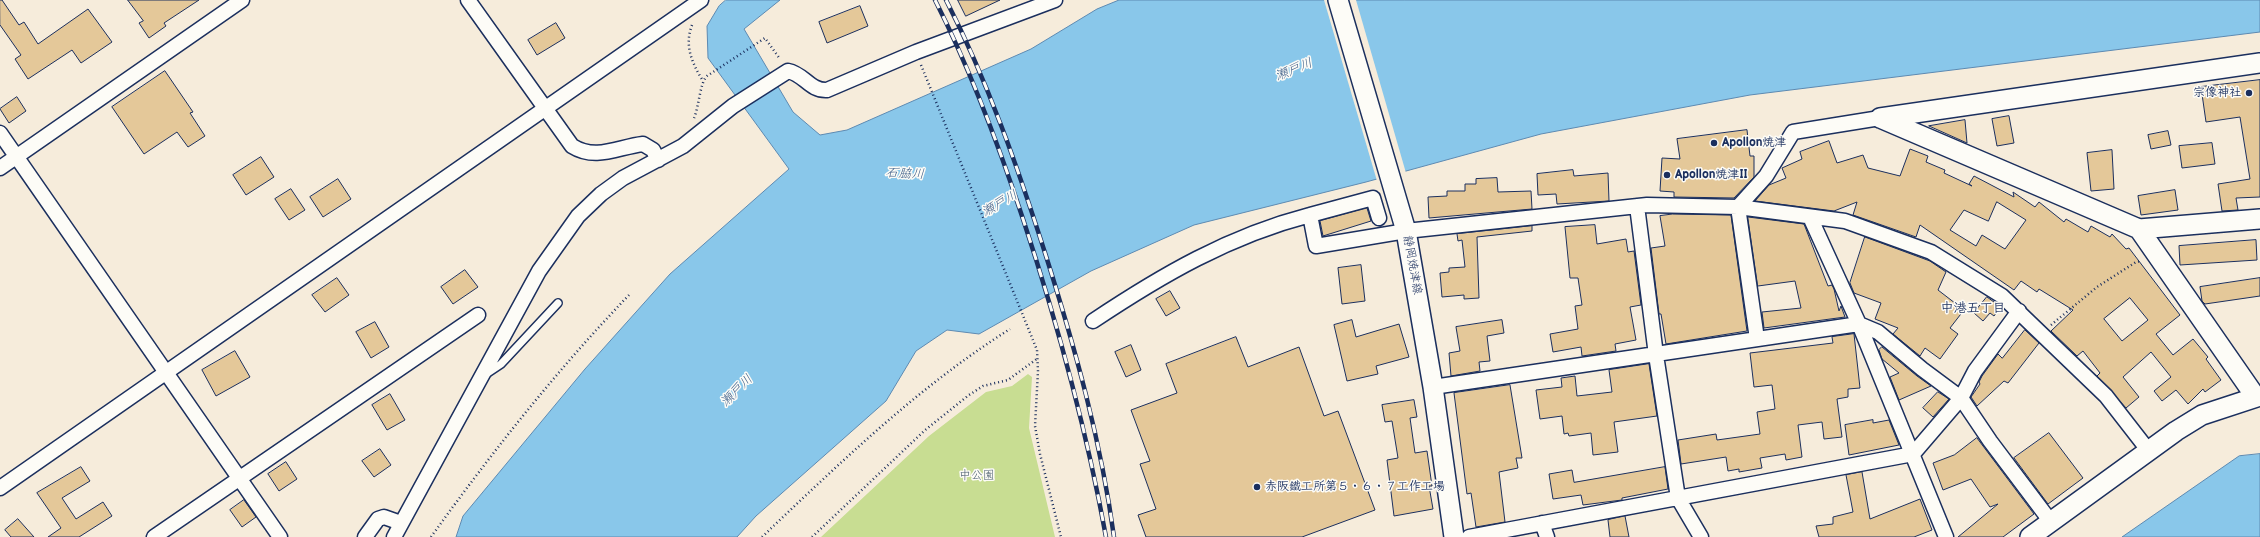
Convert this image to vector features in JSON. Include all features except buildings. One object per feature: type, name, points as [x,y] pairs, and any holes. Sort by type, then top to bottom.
[{"type":"street","points":[[0,168],[242,0]]},
{"type":"street","points":[[468,0],[572,146],[581,152],[603,153],[643,144],[653,150],[658,160]]},
{"type":"street","points":[[394,537],[539,271],[578,216],[601,194],[623,178],[683,146],[733,106],[783,73],[796,73],[815,88],[827,90],[916,52],[1055,0]]},
{"type":"street","name":"静岡焼津線","points":[[1338,0],[1405,224],[1433,387],[1454,537]]},
{"type":"street","points":[[0,488],[699,1]]},
{"type":"street","points":[[1738,207],[1766,176],[1793,132],[2260,63]]},
{"type":"street","points":[[1880,118],[2139,229],[2260,219]]},
{"type":"street","points":[[0,133],[240,477],[280,537]]},
{"type":"street","points":[[1093,321],[1154,280],[1209,251],[1273,224],[1373,198],[1379,218]]},
{"type":"street","points":[[1637,206],[1656,355],[1678,498],[1701,537]]},
{"type":"street","points":[[1310,215],[1316,246],[1405,224],[1637,206],[1738,207],[1845,221],[1931,252],[2002,296],[2106,396],[2148,450]]},
{"type":"street","points":[[1738,207],[1757,339]]},
{"type":"street","points":[[1810,217],[1858,324],[1946,537]]},
{"type":"street","points":[[2030,537],[2148,450],[2202,415],[2257,396],[2139,229]]},
{"type":"street","points":[[1469,537],[1913,454],[1961,398],[1975,371],[2019,311]]},
{"type":"street","points":[[154,537],[478,315]]},
{"type":"street","points":[[1433,387],[1858,324],[1878,332],[1922,369],[1961,398],[1990,441],[2051,522]]},
{"type":"street","points":[[365,537],[378,519],[384,517],[401,523]]},
{"type":"street","points":[[1542,523],[1547,537]]},
{"type":"lane","points":[[480,379],[501,364],[558,303]]},
{"type":"path","points":[[699,1],[689,37],[689,52],[694,67],[703,81]]},
{"type":"path","points":[[707,76],[765,38],[783,73]]},
{"type":"path","points":[[918,59],[1037,350],[1038,358],[1035,426],[1040,454],[1061,537]]},
{"type":"path","points":[[2041,333],[2092,291],[2136,262],[2160,260]]},
{"type":"path","points":[[431,537],[487,461],[562,368],[629,295]]},
{"type":"path","points":[[762,537],[892,416],[950,370],[1010,329]]},
{"type":"path","points":[[812,537],[941,418],[983,386],[1008,380],[1038,358]]},
{"type":"green space","name":"中公園","points":[[1028,374],[1032,377],[1029,428],[1055,537],[821,537],[929,436],[986,392],[1012,386]]},
{"type":"water","points":[[726,0],[780,0],[744,29],[793,112],[820,135],[847,130],[1031,49],[1097,9],[1119,0],[2260,0],[2260,32],[1750,95],[1541,134],[1366,182],[1194,225],[1091,271],[979,334],[947,330],[916,351],[886,401],[756,516],[737,537],[456,537],[463,516],[585,369],[670,274],[789,169],[708,58],[707,26],[719,6]]},
{"type":"water","points":[[2260,454],[2260,537],[2122,537],[2239,456]]},
{"type":"pier","points":[[1324,0],[1356,0],[1406,173],[1377,181]]},
{"type":"railway","points":[[935,0],[960,53],[983,108],[1004,163],[1036,259],[1070,376],[1090,456],[1106,537]]},
{"type":"railway","points":[[946,0],[989,94],[1046,256],[1086,395],[1109,501],[1114,537]]},
{"type":"place","name":"宗像神社","points":[[2249,93]]},
{"type":"place","name":"Apollon焼津","points":[[1714,143]]},
{"type":"place","name":"Apollon焼津II","points":[[1667,175]]},
{"type":"place","name":"赤阪鐵工所第５・６・７工作工場","points":[[1257,487]]},
{"type":"district","name":"中港五丁目","points":[[1973,309]]},
{"type":"water label","name":"瀬戸川","points":[[1294,70]]},
{"type":"water label","name":"石脇川","points":[[905,174]]},
{"type":"water label","name":"瀬戸川","points":[[1000,204]]},
{"type":"water label","name":"瀬戸川","points":[[737,391]]}]
